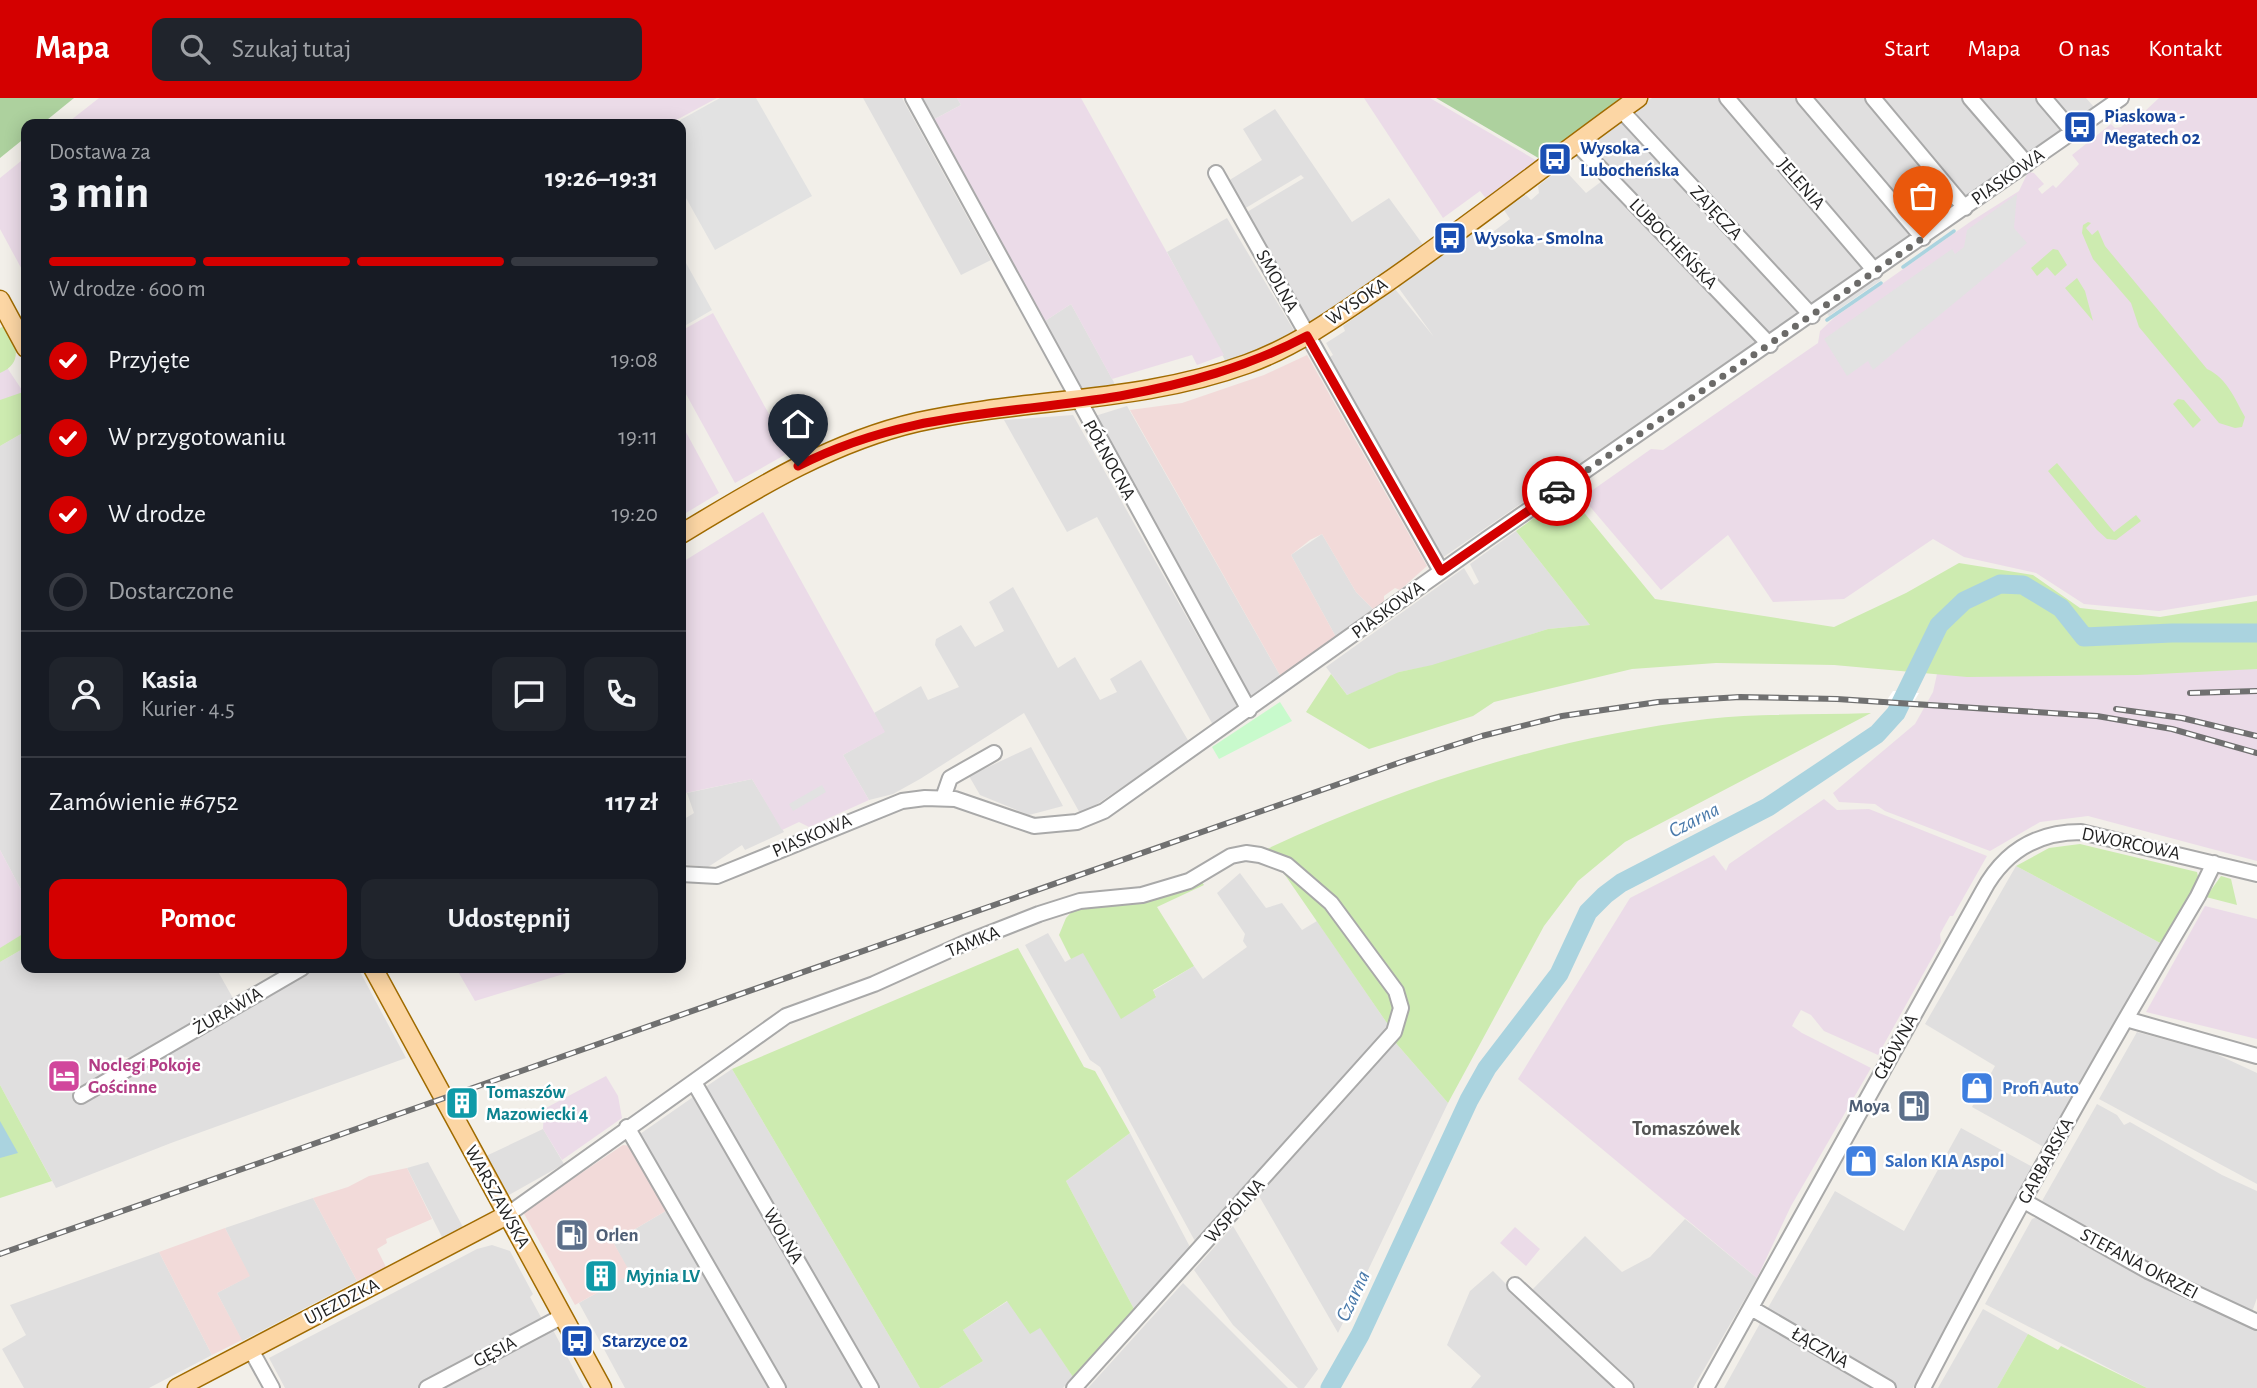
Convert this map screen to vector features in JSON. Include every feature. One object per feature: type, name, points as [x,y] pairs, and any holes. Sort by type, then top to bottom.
[{"type":"main road","name":"WYSOKA","points":[[686,531],[784,473],[863,438],[952,416],[1150,390],[1212,375],[1275,353],[1307,336],[1416,262],[1637,98]]},
{"type":"main road","points":[[0,283],[21,317]]},
{"type":"main road","points":[[0,300],[21,339]]},
{"type":"main road","name":"WARSZAWSKA","points":[[376,973],[603,1388]]},
{"type":"main road","name":"UJEZDZKA","points":[[177,1388],[507,1215]]},
{"type":"street","name":"PÓŁNOCNA","points":[[912,98],[1249,710]]},
{"type":"street","name":"JELENIA","points":[[1727,98],[1875,271]]},
{"type":"street","points":[[1804,98],[1923,238]]},
{"type":"street","points":[[1873,98],[1965,208]]},
{"type":"street","points":[[1970,98],[2026,164]]},
{"type":"street","points":[[2044,98],[2073,132]]},
{"type":"street","name":"PIASKOWA","points":[[686,874],[717,876],[881,807],[902,801],[943,798],[973,803],[1034,825],[1077,822],[1113,805],[1441,571],[1812,316],[2121,98]]},
{"type":"street","name":"ZAJĘCZA","points":[[1621,110],[1812,316]]},
{"type":"street","name":"LUBOCHEŃSKA","points":[[1576,144],[1770,345]]},
{"type":"street","name":"SMOLNA","points":[[1216,173],[1441,571]]},
{"type":"street","points":[[943,798],[950,778],[994,753]]},
{"type":"street","name":"DWORCOWA","points":[[2009,856],[2038,838],[2081,832],[2257,874]]},
{"type":"street","name":"TAMKA","points":[[507,1215],[627,1128],[695,1084],[786,1016],[874,984],[965,943],[1039,914],[1080,901],[1142,895],[1189,881],[1231,856],[1246,853],[1287,864],[1331,903],[1396,991],[1401,1008],[1394,1032]]},
{"type":"street","name":"GŁÓWNA","points":[[1706,1388],[1976,902],[1995,870],[2009,856]]},
{"type":"street","name":"GARBARSKA","points":[[1923,1388],[2024,1201],[2198,896],[2214,863]]},
{"type":"street","name":"ŻURAWIA","points":[[81,1096],[293,973]]},
{"type":"street","points":[[2126,1019],[2257,1056]]},
{"type":"street","name":"WSPÓLNA","points":[[1074,1388],[1394,1032]]},
{"type":"street","name":"WOLNA","points":[[695,1084],[871,1388]]},
{"type":"street","points":[[627,1128],[778,1388]]},
{"type":"street","name":"STEFANA OKRZEI","points":[[2024,1201],[2148,1271],[2257,1322]]},
{"type":"street","points":[[1515,1285],[1582,1351],[1626,1388]]},
{"type":"street","name":"ŁĄCZNA","points":[[1751,1308],[1888,1388]]},
{"type":"street","name":"GĘSIA","points":[[427,1388],[564,1316]]},
{"type":"street","points":[[251,1350],[272,1388]]},
{"type":"shaded area","points":[[99,98],[717,98],[678,119],[72,119]]},
{"type":"shaded area","points":[[720,98],[756,98],[812,196],[715,250],[686,198],[686,119],[682,119]]},
{"type":"shaded area","points":[[863,98],[902,98],[991,260],[961,275]]},
{"type":"shaded area","points":[[918,98],[957,98],[961,105],[931,121]]},
{"type":"shaded area","points":[[957,98],[1081,98],[1224,355],[1197,365],[1192,355],[1112,379],[1071,304],[1042,323],[931,121],[961,105]]},
{"type":"shaded area","points":[[1364,98],[1430,98],[1539,162],[1488,201],[1480,191],[1443,218]]},
{"type":"shaded area","points":[[1652,98],[1722,98],[1866,266],[1807,307],[1686,169],[1649,137],[1652,133],[1638,118],[1636,109]]},
{"type":"shaded area","points":[[1731,98],[1800,98],[1913,232],[1871,262],[1813,187],[1807,181],[1804,183]]},
{"type":"shaded area","points":[[1806,98],[1868,98],[1955,203],[1918,229]]},
{"type":"shaded area","points":[[1876,98],[1965,98],[2017,160],[1961,199]]},
{"type":"shaded area","points":[[1974,98],[2042,98],[2065,127],[2023,156]]},
{"type":"shaded area","points":[[2048,98],[2086,98],[2094,107],[2069,124]]},
{"type":"shaded area","points":[[2159,98],[2257,98],[2257,595],[2159,611],[2084,604],[2036,573],[1964,557],[1933,539],[1844,599],[1773,602],[1728,535],[1661,590],[1587,503],[1592,500],[1587,494],[1651,449],[1663,450],[1818,343],[1820,331],[1835,317],[1970,222],[2019,191],[2028,172],[2034,173],[2044,184],[2038,189],[2042,194],[2053,185],[2056,188],[2079,164],[2072,155],[2111,124],[2115,128],[2121,127],[2141,108],[2145,111]]},
{"type":"shaded area","points":[[1275,109],[1352,222],[1389,198],[1424,246],[1312,326],[1247,212],[1304,178],[1301,175],[1244,209],[1228,181],[1262,160],[1243,129]]},
{"type":"shaded area","points":[[1622,119],[1773,284],[1802,311],[1765,336],[1583,147]]},
{"type":"shaded area","points":[[21,161],[21,268],[0,229],[0,178]]},
{"type":"shaded area","points":[[1562,167],[1586,193],[1606,178],[1760,339],[1442,558],[1328,358],[1333,355],[1326,343],[1345,331],[1343,326],[1395,289],[1434,337],[1398,287],[1475,230],[1479,233],[1483,230],[1489,235],[1510,219],[1504,210],[1526,195],[1531,200],[1539,193],[1538,186]]},
{"type":"shaded area","points":[[2017,194],[2014,228],[2027,243],[1873,370],[1868,361],[1847,376],[1824,339],[1952,249],[1955,254],[1964,247],[1967,230]]},
{"type":"shaded area","points":[[1227,218],[1296,334],[1226,362],[1167,252]]},
{"type":"shaded area","points":[[686,263],[712,310],[686,325]]},
{"type":"shaded area","points":[[1877,275],[1881,280],[1829,316],[1825,311]]},
{"type":"shaded area","points":[[1071,304],[1116,386],[1081,393],[1042,323]]},
{"type":"shaded area","points":[[713,313],[790,452],[735,483],[686,394],[686,328]]},
{"type":"shaded area","points":[[4,326],[8,369],[21,388],[21,434],[0,446],[0,328]]},
{"type":"shaded area","points":[[1307,355],[1427,566],[1400,590],[1395,588],[1384,596],[1384,601],[1373,609],[1356,592],[1322,534],[1310,540],[1291,555],[1336,637],[1281,677],[1130,410],[1182,403],[1264,375]]},
{"type":"shaded area","points":[[1127,406],[1281,677],[1249,698],[1095,416]]},
{"type":"shaded area","points":[[1073,415],[1238,708],[1213,725],[1097,517],[1067,532],[1004,420]]},
{"type":"shaded area","points":[[686,432],[719,493],[686,513]]},
{"type":"shaded area","points":[[21,434],[21,890],[0,850],[0,446]]},
{"type":"shaded area","points":[[763,512],[885,732],[843,755],[869,800],[809,827],[799,822],[782,830],[752,779],[686,793],[686,560]]},
{"type":"shaded area","points":[[1516,531],[1590,625],[1548,629],[1435,665],[1399,672],[1391,678],[1347,695],[1326,667],[1464,568],[1474,585],[1479,582],[1470,564]]},
{"type":"shaded area","points":[[1322,534],[1356,592],[1373,609],[1336,637],[1291,555]]},
{"type":"shaded area","points":[[1013,587],[1058,668],[1075,657],[1100,700],[1117,692],[1110,679],[1141,660],[1189,742],[1081,815],[1024,713],[920,779],[893,794],[869,800],[843,755],[884,732],[874,713],[921,686],[928,700],[959,687],[935,645],[936,639],[961,625],[975,647],[1004,631],[989,602]]},
{"type":"shaded area","points":[[2048,612],[2257,641],[2257,861],[2088,816],[2040,822],[1990,851],[1885,811],[1875,804],[1839,802],[1833,793],[1915,724],[1933,692],[1941,656]]},
{"type":"shaded area","points":[[1031,747],[1063,806],[1029,815],[980,795],[969,776]]},
{"type":"shaded area","points":[[752,779],[784,832],[745,850],[742,845],[708,867],[686,865],[686,818],[694,813],[687,793]]},
{"type":"shaded area","points":[[822,785],[826,792],[793,811],[789,804]]},
{"type":"shaded area","points":[[1824,799],[1837,810],[1869,809],[1987,856],[1940,934],[1941,942],[1878,1055],[1824,1031],[1811,1015],[1801,1010],[1795,1020],[1792,1026],[1802,1033],[1871,1068],[1791,1206],[1757,1278],[1518,1079],[1630,898],[1714,855],[1726,871],[1729,864]]},
{"type":"shaded area","points":[[0,850],[21,890],[21,950],[0,962]]},
{"type":"shaded area","points":[[2016,866],[2164,945],[2049,1150],[1972,1107],[1995,1066],[1925,1024]]},
{"type":"shaded area","points":[[1240,873],[1266,908],[1282,903],[1302,930],[1317,921],[1389,1026],[1196,1243],[1100,1067],[1090,1060],[1025,945],[1048,933],[1065,962],[1083,952],[1121,1018],[1156,996],[1153,991],[1194,966],[1203,979],[1247,947],[1243,941],[1245,934],[1217,893]]},
{"type":"shaded area","points":[[2205,906],[2257,919],[2257,1039],[2146,1012]]},
{"type":"shaded area","points":[[21,950],[21,973],[219,973],[234,1000],[160,1044],[147,1048],[136,1058],[123,1057],[121,1066],[74,1093],[79,1103],[162,1059],[160,1054],[301,973],[361,973],[406,1058],[171,1143],[56,1188],[0,1085],[0,962]]},
{"type":"shaded area","points":[[459,973],[567,973],[475,1001]]},
{"type":"shaded area","points":[[2137,1032],[2214,1053],[2257,1073],[2257,1184],[2099,1099]]},
{"type":"shaded area","points":[[1395,1042],[1448,1103],[1338,1333],[1259,1196]]},
{"type":"shaded area","points":[[732,1069],[920,1388],[880,1388],[704,1088]]},
{"type":"shaded area","points":[[606,1076],[618,1096],[622,1118],[562,1160],[543,1129],[544,1109]]},
{"type":"shaded area","points":[[696,1095],[865,1388],[786,1388],[640,1134]]},
{"type":"shaded area","points":[[2097,1104],[2117,1115],[2124,1125],[2130,1122],[2222,1175],[2257,1191],[2257,1298],[2252,1312],[2161,1271],[2044,1206],[2042,1201]]},
{"type":"shaded area","points":[[1961,1128],[2038,1170],[1913,1388],[1897,1388],[1765,1313],[1835,1191],[1904,1231]]},
{"type":"shaded area","points":[[543,1129],[564,1164],[509,1195],[486,1156]]},
{"type":"shaded area","points":[[1130,1133],[1190,1247],[1134,1309],[1066,1181]]},
{"type":"shaded area","points":[[623,1145],[631,1146],[669,1209],[613,1242],[631,1274],[575,1305],[523,1212]]},
{"type":"shaded area","points":[[428,1162],[463,1227],[442,1237],[407,1168]]},
{"type":"shaded area","points":[[407,1168],[432,1219],[386,1239],[387,1243],[377,1249],[386,1267],[357,1281],[313,1198],[348,1187],[369,1176]]},
{"type":"shaded area","points":[[313,1198],[357,1281],[242,1341],[217,1293],[249,1276],[225,1228]]},
{"type":"shaded area","points":[[669,1209],[772,1388],[625,1388],[579,1303],[630,1274],[613,1242]]},
{"type":"shaded area","points":[[2037,1217],[2155,1283],[2257,1329],[2257,1388],[2147,1388],[1985,1304],[2032,1219]]},
{"type":"shaded area","points":[[1685,1219],[1757,1278],[1693,1388],[1635,1388],[1586,1347],[1531,1291],[1585,1236],[1622,1272],[1650,1257]]},
{"type":"shaded area","points":[[1233,1226],[1318,1369],[1304,1388],[1298,1388],[1233,1325],[1194,1270]]},
{"type":"shaded area","points":[[1515,1227],[1540,1249],[1526,1266],[1500,1243]]},
{"type":"shaded area","points":[[225,1228],[250,1276],[217,1293],[242,1340],[212,1355],[159,1252]]},
{"type":"shaded area","points":[[492,1245],[510,1251],[533,1294],[530,1297],[543,1321],[417,1388],[285,1388],[269,1358],[477,1249]]},
{"type":"shaded area","points":[[159,1252],[212,1355],[149,1388],[24,1388],[2,1349],[26,1335],[10,1305]]},
{"type":"shaded area","points":[[1493,1271],[1579,1357],[1615,1388],[1471,1388],[1481,1376],[1447,1345],[1470,1291]]},
{"type":"shaded area","points":[[1183,1283],[1288,1388],[1088,1388]]},
{"type":"shaded area","points":[[1008,1301],[1030,1333],[1040,1327],[1073,1377],[1063,1388],[939,1388],[983,1361],[963,1330]]},
{"type":"shaded area","points":[[1983,1309],[2028,1334],[1997,1388],[1938,1388]]},
{"type":"shaded area","points":[[1763,1318],[1878,1388],[1724,1388]]},
{"type":"shaded area","points":[[553,1330],[584,1388],[443,1388],[479,1370]]},
{"type":"green space","points":[[0,98],[74,98],[48,119],[21,119],[21,141],[0,158]]},
{"type":"green space","points":[[1436,98],[1627,98],[1540,159]]},
{"type":"green space","points":[[2091,223],[2086,228],[2092,235],[2098,230],[2105,246],[2207,369],[2225,383],[2245,417],[2242,427],[2235,428],[2219,423],[2139,327],[2131,303],[2093,259],[2082,233],[2083,225]]},
{"type":"green space","points":[[2053,249],[2058,250],[2067,265],[2055,276],[2047,267],[2037,276],[2031,268]]},
{"type":"green space","points":[[2077,278],[2085,291],[2093,321],[2065,288]]},
{"type":"green space","points":[[7,325],[16,352],[12,364],[0,373],[0,328]]},
{"type":"green space","points":[[21,393],[21,434],[0,446],[0,400]]},
{"type":"green space","points":[[2178,399],[2184,400],[2201,420],[2193,428],[2173,404]]},
{"type":"green space","points":[[2057,463],[2114,532],[2136,515],[2141,521],[2116,540],[2107,539],[2048,471]]},
{"type":"green space","points":[[1568,493],[1655,599],[1834,627],[1906,593],[1959,563],[2033,575],[2080,608],[2160,617],[2257,601],[2257,669],[2137,675],[1967,677],[1834,665],[1716,663],[1632,669],[1494,702],[1473,716],[1369,749],[1306,712],[1331,674],[1347,695],[1399,672],[1432,665],[1548,629],[1590,625],[1516,531]]},
{"type":"green space","points":[[1280,702],[1292,721],[1219,759],[1212,747]]},
{"type":"green space","points":[[1871,713],[1625,842],[1578,881],[1544,926],[1448,1103],[1395,1042],[1389,1026],[1267,849],[1319,825],[1427,784],[1482,766],[1594,738],[1650,727],[1727,717]]},
{"type":"green space","points":[[2080,844],[2197,872],[2199,881],[2164,945],[2016,866],[2049,848]]},
{"type":"green space","points":[[2221,876],[2231,879],[2237,905],[2206,897]]},
{"type":"green space","points":[[1200,879],[1204,885],[1157,907],[1194,966],[1153,990],[1156,997],[1121,1019],[1083,953],[1071,959],[1059,935],[1066,918],[1080,903]]},
{"type":"green space","points":[[21,935],[21,950],[0,962],[0,948]]},
{"type":"green space","points":[[1018,948],[1084,1067],[1095,1071],[1130,1133],[1066,1181],[1134,1309],[1073,1377],[1040,1328],[1030,1334],[1007,1301],[963,1330],[983,1361],[939,1388],[920,1388],[732,1069]]},
{"type":"green space","points":[[0,1085],[52,1181],[0,1198]]},
{"type":"green space","points":[[2028,1334],[2058,1350],[2061,1346],[2147,1388],[1997,1388]]},
{"type":"water","points":[[0,1121],[18,1153],[0,1158]]},
{"type":"pier","points":[[1893,691],[1919,693],[1910,708],[1883,706]]},
{"type":"waterway","points":[[1903,267],[1954,231]]},
{"type":"waterway","points":[[1827,320],[1881,283]]},
{"type":"waterway","name":"Czarna","points":[[1330,1388],[1360,1335],[1469,1100],[1487,1068],[1559,974],[1588,912],[1621,883],[1768,807],[1877,734],[1896,713],[1939,625],[1964,601],[2000,584],[2023,585],[2061,608],[2084,637],[2257,633]]},
{"type":"railway","points":[[2190,693],[2257,691]]},
{"type":"railway","points":[[0,1254],[1407,760],[1482,736],[1562,716],[1658,702],[1740,697],[1837,699],[2097,716],[2172,729],[2257,753]]},
{"type":"railway","points":[[2116,709],[2182,718],[2257,736]]},
{"type":"way so far","points":[[1557,491],[1923,238]]},
{"type":"place","name":"Piaskowa - Megatech 02","points":[[2080,127]]},
{"type":"place","name":"Wysoka - Lubocheńska","points":[[1555,159]]},
{"type":"place","name":"Wysoka - Smolna","points":[[1450,238]]},
{"type":"place","name":"Noclegi Pokoje Gościnne","points":[[64,1076]]},
{"type":"place","name":"Profi Auto","points":[[1977,1088]]},
{"type":"place","name":"Tomaszów Mazowiecki 4","points":[[462,1103]]},
{"type":"place","name":"Moya","points":[[1914,1106]]},
{"type":"place","name":"Salon KIA Aspol","points":[[1861,1161]]},
{"type":"place","name":"Orlen","points":[[572,1235]]},
{"type":"place","name":"Myjnia LV","points":[[601,1276]]},
{"type":"place","name":"Starzyce 02","points":[[577,1341]]},
{"type":"district","name":"Tomaszówek","points":[[1686,1128]]},
{"type":"route","points":[[798,466],[838,447],[920,422],[1117,396],[1212,375],[1275,353],[1307,336],[1441,571],[1557,491]]}]
